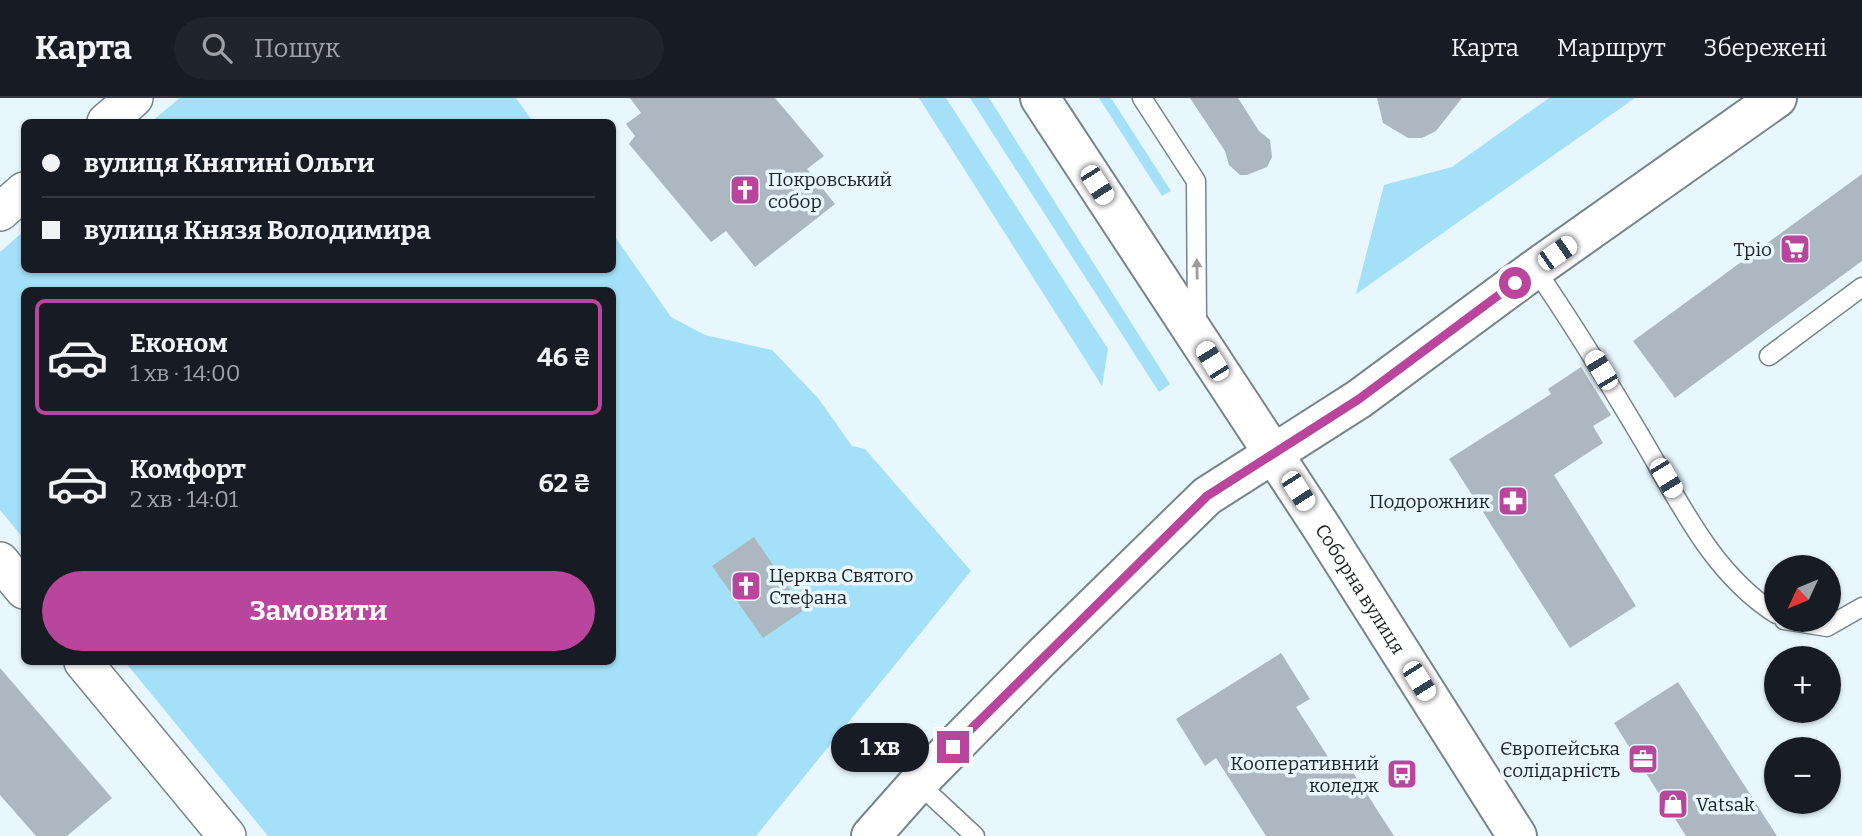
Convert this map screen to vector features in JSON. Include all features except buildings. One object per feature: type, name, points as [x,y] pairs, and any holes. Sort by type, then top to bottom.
[{"type":"street","points":[[110,119],[134,98]]},
{"type":"street","name":"Соборна вулиця","points":[[1040,98],[1273,453],[1517,836]]},
{"type":"street","points":[[871,836],[918,783],[1207,496],[1359,399],[1535,269],[1777,98]]},
{"type":"street","points":[[0,212],[21,194]]},
{"type":"street","points":[[0,561],[21,586]]},
{"type":"street","points":[[85,665],[227,836]]},
{"type":"lane","points":[[1142,98],[1196,181],[1197,337]]},
{"type":"lane","points":[[1535,269],[1575,326],[1715,560],[1751,598],[1764,606]]},
{"type":"lane","points":[[1769,356],[1862,286]]},
{"type":"lane","points":[[1841,619],[1862,607]]},
{"type":"lane","points":[[918,783],[975,836]]},
{"type":"shaded area","points":[[180,98],[516,98],[531,119],[155,119]]},
{"type":"shaded area","points":[[919,98],[946,98],[1108,349],[1102,386]]},
{"type":"shaded area","points":[[970,98],[989,98],[1170,384],[1159,392]]},
{"type":"shaded area","points":[[1099,98],[1111,98],[1171,191],[1162,196]]},
{"type":"shaded area","points":[[1549,98],[1635,98],[1356,294],[1384,185],[1452,167]]},
{"type":"shaded area","points":[[21,234],[21,273],[616,273],[616,238],[671,317],[705,335],[772,350],[818,398],[852,446],[865,449],[971,571],[756,836],[268,836],[127,665],[616,665],[616,287],[21,287],[21,535],[0,510],[0,252]]},
{"type":"place","name":"Покровський собор","points":[[745,190]]},
{"type":"place","name":"Тріо","points":[[1795,249]]},
{"type":"place","name":"Подорожник","points":[[1513,501]]},
{"type":"place","name":"Церква Святого Стефана","points":[[746,586]]},
{"type":"place","name":"Європейська солідарність","points":[[1643,759]]},
{"type":"place","name":"Кооперативний коледж","points":[[1402,774]]},
{"type":"place","name":"Vatsak","points":[[1673,804]]},
{"type":"route","points":[[953,747],[1207,496],[1359,399],[1515,283]]}]
